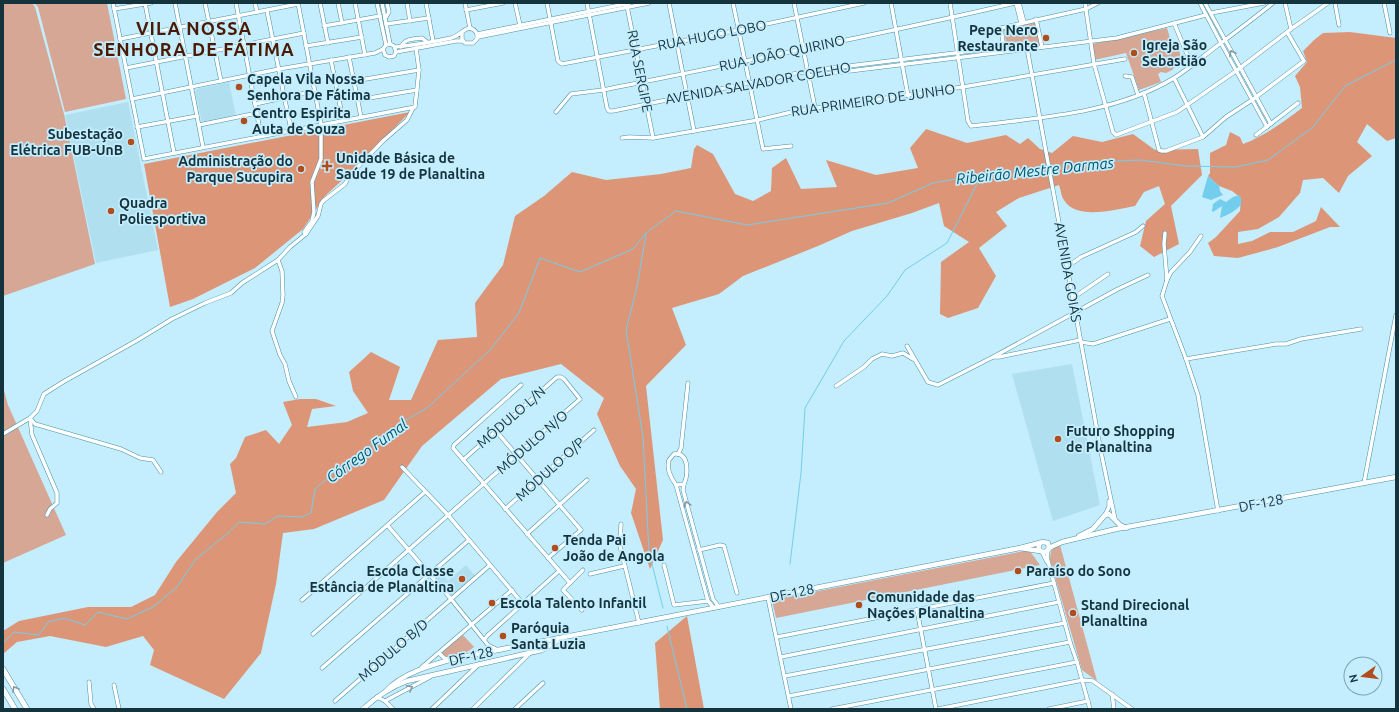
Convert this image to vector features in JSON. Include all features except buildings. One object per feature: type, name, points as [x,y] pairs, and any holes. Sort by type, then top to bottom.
[{"type":"highway","points":[[3,669],[27,709]]},
{"type":"highway","points":[[3,689],[15,709]]},
{"type":"main road","name":"DF-128","points":[[1020,548],[1046,552],[1062,542],[1168,519],[1396,478]]},
{"type":"main road","points":[[1105,515],[1110,514],[1120,525],[1126,528]]},
{"type":"main road","name":"DF-128","points":[[363,709],[399,680],[448,660],[1020,548],[1030,544],[1052,542],[1082,535],[1088,532],[1097,526],[1105,515]]},
{"type":"main road","points":[[1097,526],[1098,530],[1102,533],[1112,527],[1114,518]]},
{"type":"main road","points":[[1047,542],[1049,544],[1049,549]]},
{"type":"main road","points":[[1040,543],[1038,547],[1041,552]]},
{"type":"main road","name":"DF-128","points":[[386,691],[407,681],[544,649],[563,637]]},
{"type":"main road","points":[[530,643],[534,648],[531,652]]},
{"type":"main road","points":[[448,660],[443,667],[449,671]]},
{"type":"street","points":[[113,3],[144,159],[414,107]]},
{"type":"street","points":[[114,10],[151,3]]},
{"type":"street","points":[[175,3],[204,147]]},
{"type":"street","points":[[205,3],[221,81]]},
{"type":"street","points":[[236,3],[262,136]]},
{"type":"street","points":[[255,3],[257,12]]},
{"type":"street","points":[[275,3],[276,9]]},
{"type":"street","points":[[320,3],[328,43]]},
{"type":"street","points":[[338,3],[342,23]]},
{"type":"street","points":[[355,3],[365,55]]},
{"type":"street","points":[[378,3],[388,44],[396,50],[456,41],[463,41],[471,44],[475,42],[477,35],[473,29],[470,28],[465,3]]},
{"type":"street","points":[[382,3],[388,44]]},
{"type":"street","points":[[385,19],[389,12],[387,3]]},
{"type":"street","points":[[407,3],[410,21]]},
{"type":"street","points":[[426,3],[433,41]]},
{"type":"street","points":[[466,10],[502,3]]},
{"type":"street","points":[[515,3],[520,25]]},
{"type":"street","points":[[547,3],[550,21]]},
{"type":"street","points":[[587,3],[603,90]]},
{"type":"street","points":[[477,35],[628,4],[649,3]]},
{"type":"street","points":[[669,3],[694,131]]},
{"type":"street","points":[[733,3],[763,150],[791,146]]},
{"type":"street","points":[[794,3],[815,108]]},
{"type":"street","name":"RUA HUGO LOBO","points":[[550,21],[559,63],[739,30],[864,3]]},
{"type":"street","points":[[890,3],[908,96]]},
{"type":"street","points":[[950,3],[968,121],[971,126],[1074,113],[1106,106],[1138,95],[1174,78],[1192,66],[1273,3]]},
{"type":"street","points":[[1017,3],[1022,22]]},
{"type":"street","name":"RUA JOÃO QUIRINO","points":[[556,112],[571,94],[603,90],[683,74],[896,30],[1017,3]]},
{"type":"street","points":[[1085,3],[1094,64],[1113,132],[1116,135],[1177,112],[1236,71],[1328,3]]},
{"type":"street","points":[[1005,52],[1001,28],[1022,22],[1086,9],[1098,3]]},
{"type":"street","points":[[1200,3],[1252,100],[1269,125]]},
{"type":"street","points":[[1205,3],[1256,97],[1269,125]]},
{"type":"street","points":[[1235,3],[1236,8]]},
{"type":"street","points":[[1211,13],[1264,3]]},
{"type":"street","points":[[1144,92],[1157,147],[1162,151],[1166,151],[1202,137],[1226,117],[1252,100],[1304,61],[1289,31],[1285,3]]},
{"type":"street","points":[[1335,3],[1339,25]]},
{"type":"street","points":[[1384,3],[1390,33]]},
{"type":"street","points":[[145,4],[174,153]]},
{"type":"street","points":[[120,39],[298,4],[321,124],[321,159],[312,182],[314,212],[312,221],[304,232],[306,234]]},
{"type":"street","name":"RUA SERGIPE","points":[[628,4],[653,138]]},
{"type":"street","points":[[267,10],[291,130]]},
{"type":"street","name":"AVENIDA SALVADOR COELHO","points":[[958,55],[1005,52],[1027,48],[1117,38],[1206,15]]},
{"type":"street","points":[[324,26],[380,16]]},
{"type":"street","points":[[386,24],[428,18]]},
{"type":"street","points":[[1036,19],[1042,47]]},
{"type":"street","points":[[477,35],[520,25],[550,21]]},
{"type":"street","points":[[1174,23],[1192,66]]},
{"type":"street","points":[[375,53],[392,57],[396,50],[401,47],[453,37],[462,33],[465,29],[470,28]]},
{"type":"street","points":[[126,68],[304,33]]},
{"type":"street","points":[[462,33],[463,41]]},
{"type":"street","points":[[306,46],[362,37]]},
{"type":"street","points":[[132,98],[309,63],[375,53],[383,49],[388,44]]},
{"type":"street","name":"AVENIDA SALVADOR COELHO","points":[[809,76],[1004,47]]},
{"type":"street","points":[[3,434],[30,418],[37,411],[44,394],[172,319],[205,303],[231,293],[242,283],[278,260],[290,247],[306,234],[318,216],[323,201],[345,184],[350,175],[384,140],[407,120],[414,107],[418,90],[419,70],[416,48]]},
{"type":"street","name":"AVENIDA GOIÁS","points":[[1027,48],[1080,341],[1114,518]]},
{"type":"street","points":[[383,49],[385,55]]},
{"type":"street","points":[[349,57],[361,117]]},
{"type":"street","name":"RUA PRIMEIRO DE JUNHO","points":[[622,138],[653,138],[758,120],[796,111],[908,96],[1125,59]]},
{"type":"street","points":[[332,60],[343,120]]},
{"type":"street","name":"AVENIDA SALVADOR COELHO","points":[[603,90],[609,111],[613,111],[808,71],[902,62]]},
{"type":"street","points":[[354,81],[419,70]]},
{"type":"street","points":[[1125,76],[1132,77],[1138,95]]},
{"type":"street","points":[[1174,78],[1202,137]]},
{"type":"street","points":[[357,100],[418,90]]},
{"type":"street","points":[[255,104],[315,91]]},
{"type":"street","points":[[1256,135],[1298,103]]},
{"type":"street","points":[[199,125],[257,113]]},
{"type":"street","points":[[137,127],[197,116]]},
{"type":"street","points":[[1066,263],[1074,262],[1136,232],[1143,226]]},
{"type":"street","points":[[1165,233],[1165,268],[1167,280]]},
{"type":"street","points":[[1201,236],[1190,252],[1171,272],[1162,296],[1198,395],[1218,511]]},
{"type":"street","points":[[278,260],[282,271],[283,295],[282,303],[272,331],[296,397]]},
{"type":"street","points":[[1165,268],[1171,272]]},
{"type":"street","points":[[1073,298],[1108,274]]},
{"type":"street","points":[[907,346],[928,382],[938,385],[1076,313],[1118,289],[1148,275]]},
{"type":"street","points":[[1364,483],[1396,315]]},
{"type":"street","points":[[993,357],[1080,341],[1093,344],[1170,319]]},
{"type":"street","points":[[1186,359],[1276,344],[1286,344],[1301,339],[1361,329]]},
{"type":"street","points":[[836,386],[864,367],[872,359],[880,355],[892,356],[903,353],[914,360]]},
{"type":"street","name":"MÓDULO L/N","points":[[463,460],[557,377],[561,377]]},
{"type":"street","name":"MÓDULO N/O","points":[[313,634],[580,399],[561,377]]},
{"type":"street","points":[[678,454],[681,448],[688,383]]},
{"type":"street","points":[[521,385],[454,445],[453,448],[570,583]]},
{"type":"street","points":[[30,418],[35,424],[121,449],[140,458],[153,460],[161,472]]},
{"type":"street","points":[[30,418],[32,435],[57,494],[57,503],[50,509],[47,515]]},
{"type":"street","name":"MÓDULO O/P","points":[[505,509],[594,430]]},
{"type":"street","points":[[496,431],[581,530],[548,558]]},
{"type":"street","points":[[698,551],[687,522],[676,485],[671,478],[668,464],[670,458],[674,454],[678,454],[683,457],[686,462],[688,470],[684,490],[707,587],[708,601],[714,608]]},
{"type":"street","points":[[402,467],[448,516],[523,604]]},
{"type":"street","points":[[527,534],[587,480]]},
{"type":"street","points":[[676,485],[684,484]]},
{"type":"street","points":[[302,600],[425,492]]},
{"type":"street","name":"AVENIDA GOIÁS","points":[[1105,515],[1109,507],[1109,496]]},
{"type":"street","points":[[687,522],[692,520]]},
{"type":"street","points":[[621,524],[620,546],[639,623]]},
{"type":"street","points":[[388,526],[430,574],[488,645],[498,650]]},
{"type":"street","points":[[322,668],[469,540]]},
{"type":"street","points":[[698,551],[720,545],[724,546],[738,593]]},
{"type":"street","points":[[1048,565],[1047,557],[1049,549]]},
{"type":"street","points":[[1041,552],[1048,565],[1054,583],[1070,642],[1083,680],[1090,709]]},
{"type":"street","name":"MÓDULO B/D","points":[[335,700],[490,565]]},
{"type":"street","points":[[664,565],[674,605],[708,601]]},
{"type":"street","points":[[590,574],[624,566]]},
{"type":"street","points":[[582,610],[563,590],[583,570]]},
{"type":"street","points":[[484,640],[559,571]]},
{"type":"street","points":[[777,637],[1054,583]]},
{"type":"street","points":[[707,587],[713,599],[720,607]]},
{"type":"street","points":[[418,671],[440,654],[512,590]]},
{"type":"street","points":[[768,598],[791,709]]},
{"type":"street","points":[[781,657],[1059,602]]},
{"type":"street","points":[[917,610],[937,709],[1083,680],[1093,681],[1132,709]]},
{"type":"street","points":[[785,676],[1065,623]]},
{"type":"street","points":[[789,696],[1070,642]]},
{"type":"street","points":[[483,653],[488,645]]},
{"type":"street","points":[[473,709],[531,652]]},
{"type":"street","points":[[440,654],[448,660]]},
{"type":"street","points":[[832,709],[1077,662]]},
{"type":"street","points":[[432,709],[480,664]]},
{"type":"street","points":[[385,701],[434,675]]},
{"type":"street","points":[[89,682],[91,704],[94,709]]},
{"type":"street","points":[[515,709],[542,683]]},
{"type":"street","points":[[114,685],[119,709]]},
{"type":"street","points":[[1112,694],[1114,709]]},
{"type":"street","points":[[377,697],[385,701],[393,709]]},
{"type":"street","points":[[1049,709],[1088,701]]},
{"type":"shaded area","points":[[3,3],[32,3],[35,7],[64,114],[95,264],[3,296]]},
{"type":"shaded area","points":[[34,3],[107,3],[126,99],[65,112],[38,7]]},
{"type":"shaded area","points":[[1035,22],[1040,46],[1007,50],[1004,29]]},
{"type":"shaded area","points":[[1167,28],[1171,42],[1177,44],[1182,60],[1172,70],[1166,73],[1161,72],[1158,74],[1161,82],[1139,90],[1126,53],[1094,60],[1092,44]]},
{"type":"shaded area","points":[[1350,32],[1396,38],[1396,138],[1387,141],[1367,124],[1357,142],[1372,156],[1348,176],[1339,193],[1323,178],[1303,180],[1300,193],[1279,217],[1258,229],[1238,232],[1238,244],[1252,241],[1270,232],[1293,232],[1316,221],[1321,207],[1340,227],[1330,227],[1278,247],[1238,258],[1214,256],[1208,243],[1216,237],[1240,211],[1241,198],[1232,191],[1219,186],[1208,176],[1210,173],[1210,153],[1226,145],[1230,132],[1240,137],[1243,144],[1266,133],[1302,108],[1300,87],[1295,76],[1307,62],[1303,51],[1323,33]]},
{"type":"shaded area","points":[[229,82],[236,116],[202,123],[195,92],[197,89]]},
{"type":"shaded area","points":[[128,102],[158,250],[96,263],[65,115]]},
{"type":"shaded area","points":[[410,112],[351,172],[325,196],[303,229],[255,268],[193,299],[170,307],[144,164]]},
{"type":"shaded area","points":[[926,129],[967,143],[1006,135],[1020,144],[1028,138],[1040,149],[1052,153],[1073,136],[1102,142],[1133,134],[1155,150],[1198,149],[1202,175],[1171,206],[1179,244],[1154,257],[1140,246],[1146,221],[1165,204],[1159,186],[1144,192],[1135,206],[1097,212],[1078,210],[1070,206],[1063,198],[1059,185],[1019,198],[996,212],[1007,226],[979,248],[996,276],[978,308],[948,318],[940,314],[941,262],[969,242],[944,226],[939,203],[912,213],[852,231],[743,276],[719,294],[672,308],[686,345],[646,386],[663,540],[650,569],[631,513],[636,489],[620,466],[597,414],[604,398],[561,364],[501,379],[422,446],[384,500],[314,529],[283,533],[276,584],[261,653],[224,699],[150,665],[154,650],[143,636],[106,647],[50,636],[17,642],[3,654],[3,631],[19,621],[88,607],[131,607],[155,595],[176,562],[217,512],[236,493],[230,464],[236,458],[245,437],[266,430],[279,444],[292,425],[283,402],[300,399],[316,399],[336,406],[312,409],[307,427],[347,422],[368,413],[353,391],[349,372],[371,352],[400,367],[389,400],[411,400],[438,340],[477,337],[475,303],[503,265],[515,216],[544,196],[572,172],[606,180],[661,174],[691,168],[694,149],[697,145],[713,154],[735,194],[753,201],[771,191],[772,168],[786,158],[801,189],[837,187],[826,160],[876,175],[918,168],[910,148]]},
{"type":"shaded area","name":"Futuro Shopping de Planaltina","points":[[1072,364],[1100,505],[1053,521],[1012,374]]},
{"type":"shaded area","points":[[3,387],[8,405],[66,535],[3,563]]},
{"type":"shaded area","points":[[1060,545],[1097,681],[1082,670],[1050,560],[1052,550]]},
{"type":"shaded area","points":[[1029,550],[1040,565],[776,618],[772,600]]},
{"type":"shaded area","name":"Escola Classe Estância de Planaltina","points":[[466,565],[475,576],[452,596],[433,575],[439,571],[448,581]]},
{"type":"shaded area","points":[[687,616],[704,709],[660,709],[655,643]]},
{"type":"shaded area","points":[[463,635],[474,647],[459,656],[451,657],[443,655],[442,652]]},
{"type":"water","points":[[1208,176],[1219,186],[1223,195],[1211,200],[1202,197]]},
{"type":"water","points":[[1239,195],[1241,198],[1241,205],[1231,213],[1220,218],[1222,206],[1213,212],[1212,211],[1213,204],[1220,199],[1226,202]]},
{"type":"waterway","name":"Córrego Fumal","points":[[3,643],[14,632],[39,635],[48,622],[64,618],[85,625],[98,612],[127,619],[153,607],[177,587],[195,560],[239,522],[265,524],[278,516],[301,517],[311,513],[315,489],[346,462],[406,420],[427,408],[490,350],[519,313],[540,258],[580,272],[633,249],[646,233],[676,211],[747,225],[888,203],[933,183],[996,172],[1092,162],[1140,160],[1186,166],[1236,167],[1268,160],[1313,127],[1345,86],[1396,60]]},
{"type":"waterway","points":[[790,564],[801,473],[805,408],[844,341],[887,296],[905,270],[947,243],[981,176]]},
{"type":"waterway","name":"Ribeirão Mestre Darmas","points":[[646,234],[637,287],[626,330],[643,437],[649,552],[663,608]]},
{"type":"waterway","name":"Ribeirão Mestre Darmas","points":[[667,626],[687,709]]},
{"type":"place","name":"Pepe Nero Restaurante","points":[[1046,38]]},
{"type":"place","name":"Igreja São Sebastião","points":[[1134,53]]},
{"type":"place","name":"Capela Vila Nossa Senhora De Fátima","points":[[239,87]]},
{"type":"place","name":"Centro Espirita Auta de Souza","points":[[244,121]]},
{"type":"place","name":"Subestação Elétrica FUB-UnB","points":[[131,142]]},
{"type":"place","name":"Unidade Básica de Saúde 19 de Planaltina","points":[[327,166]]},
{"type":"place","name":"Administração do Parque Sucupira","points":[[301,169]]},
{"type":"place","name":"Quadra Poliesportiva","points":[[111,211]]},
{"type":"place","name":"Futuro Shopping de Planaltina","points":[[1058,439]]},
{"type":"place","name":"Tenda Pai João de Angola","points":[[555,548]]},
{"type":"place","name":"Paraíso do Sono","points":[[1018,571]]},
{"type":"place","name":"Escola Classe Estância de Planaltina","points":[[462,579]]},
{"type":"place","name":"Escola Talento Infantil","points":[[492,603]]},
{"type":"place","name":"Comunidade das Nações Planaltina","points":[[859,605]]},
{"type":"place","name":"Stand Direcional Planaltina","points":[[1073,613]]},
{"type":"place","name":"Paróquia Santa Luzia","points":[[503,636]]},
{"type":"district","name":"VILA NOSSA SENHORA DE FÁTIMA","points":[[194,39]]}]
